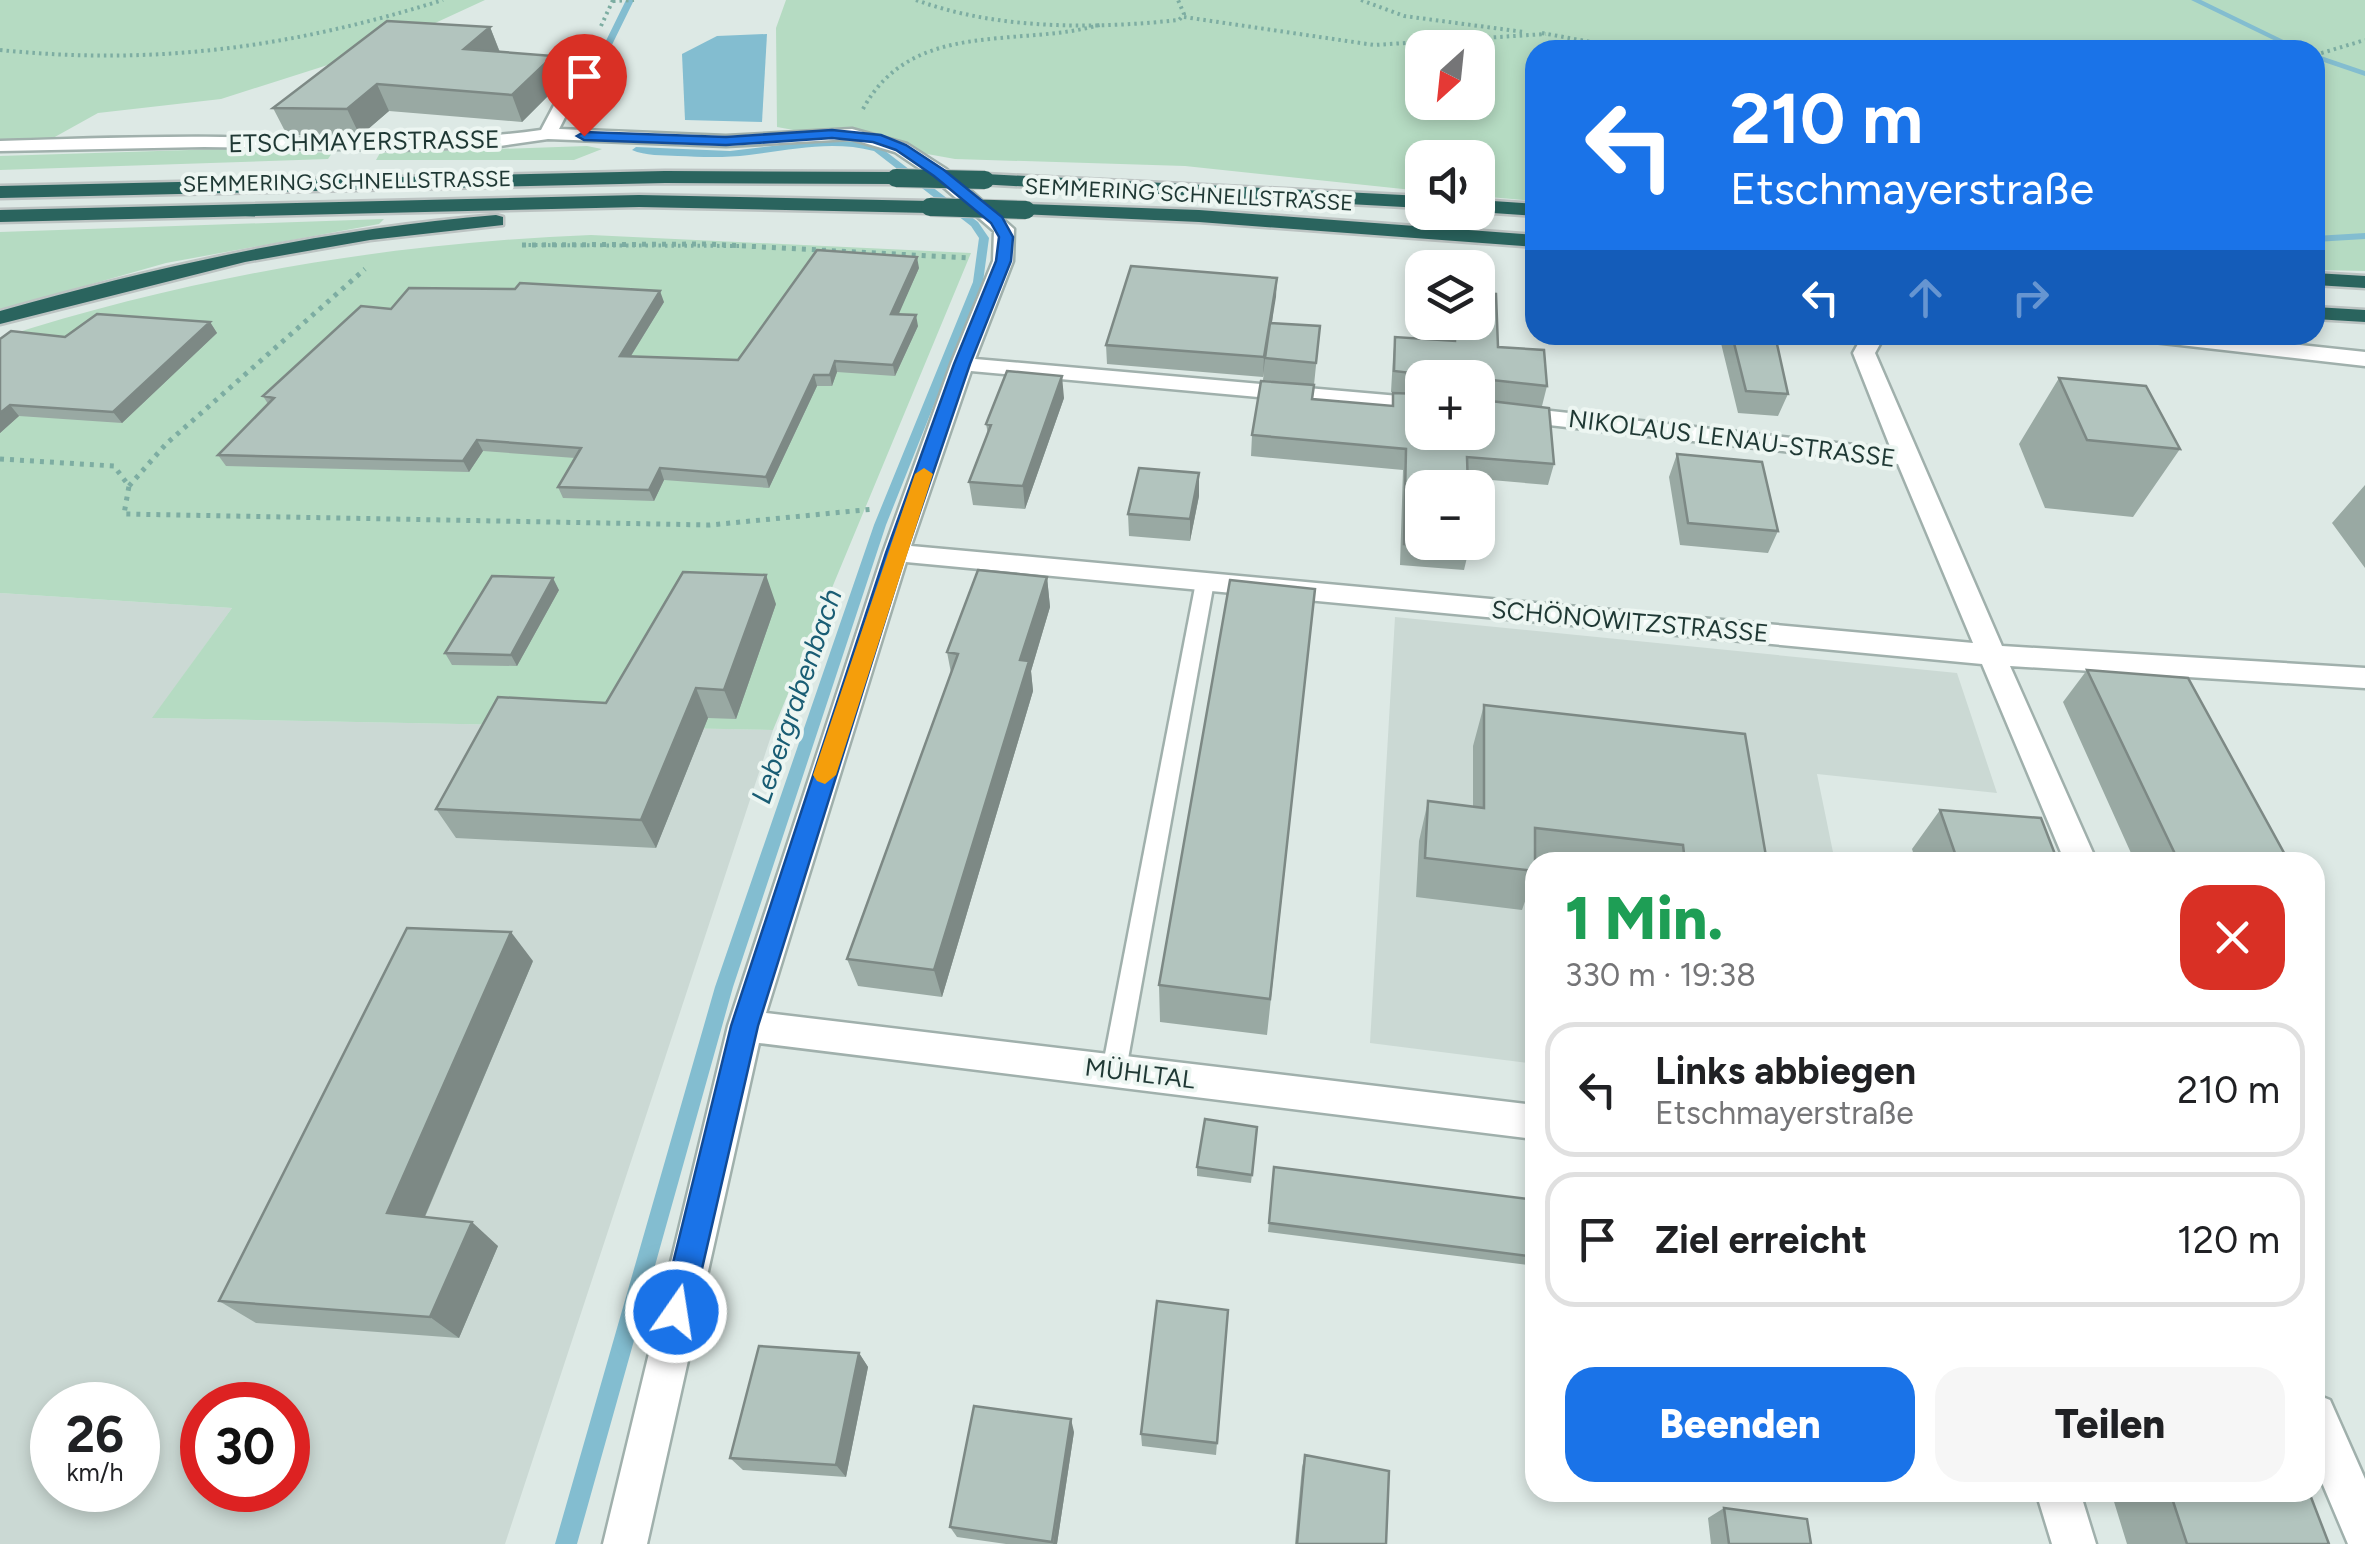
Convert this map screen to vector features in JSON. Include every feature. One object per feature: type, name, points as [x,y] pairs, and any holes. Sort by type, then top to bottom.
[{"type":"highway","name":"SEMMERING SCHNELLSTRASSE","points":[[0,192],[646,177],[896,178],[1405,201]]},
{"type":"highway","name":"SEMMERING SCHNELLSTRASSE","points":[[0,216],[638,201],[1199,216],[1525,239]]},
{"type":"highway","points":[[0,318],[118,283],[252,254],[380,232],[576,216],[638,201]]},
{"type":"highway","points":[[1495,207],[1525,209]]},
{"type":"highway","points":[[2325,280],[2365,282]]},
{"type":"highway","points":[[2325,314],[2365,316]]},
{"type":"street","points":[[548,134],[591,50]]},
{"type":"street","name":"ETSCHMAYERSTRASSE","points":[[0,146],[204,142],[416,145],[548,134],[726,141],[832,134],[876,138],[901,148],[939,173],[1004,229],[1004,261],[962,364],[896,553],[744,1026],[625,1544]]},
{"type":"street","points":[[1868,345],[1864,352],[1906,458]]},
{"type":"street","points":[[2237,345],[2365,359]]},
{"type":"street","points":[[962,364],[1405,403]]},
{"type":"street","name":"NIKOLAUS LENAU-STRASSE","points":[[1495,412],[1906,458],[2077,852]]},
{"type":"street","name":"SCHÖNOWITZSTRASSE","points":[[896,553],[1994,656],[2365,678]]},
{"type":"street","name":"MÜHLTAL","points":[[744,1026],[1525,1121]]},
{"type":"street","points":[[2325,1438],[2365,1531]]},
{"type":"street","points":[[2061,1502],[2074,1544]]},
{"type":"lane","points":[[1114,1070],[1206,582]]},
{"type":"path","points":[[0,50],[143,60],[224,53],[302,41],[442,0]]},
{"type":"path","points":[[612,1],[634,0]]},
{"type":"path","points":[[916,0],[979,15],[1058,24],[1158,23],[1184,17],[1374,45],[1546,34]]},
{"type":"path","points":[[1178,0],[1184,17]]},
{"type":"path","points":[[1361,0],[1404,16],[1579,40]]},
{"type":"path","points":[[832,134],[838,124],[861,113],[868,96],[904,63],[963,40],[1072,35],[1103,24]]},
{"type":"path","points":[[2325,52],[2365,40]]},
{"type":"path","points":[[508,246],[565,242],[707,244],[964,258]]},
{"type":"path","points":[[370,266],[166,444],[129,486],[124,514],[710,525],[870,510]]},
{"type":"path","points":[[0,459],[114,466],[129,486]]},
{"type":"shaded area","points":[[0,593],[232,608],[153,718],[773,730],[505,1544],[0,1544]]},
{"type":"shaded area","points":[[1395,617],[1957,673],[1997,793],[1817,774],[1833,852],[1525,852],[1525,1063],[1370,1043]]},
{"type":"green space","points":[[0,0],[485,0],[381,48],[221,99],[98,113],[53,138],[0,139]]},
{"type":"green space","points":[[786,0],[2365,0],[2365,271],[2325,270],[2325,40],[1525,40],[1525,200],[1495,197],[1495,140],[1405,140],[1405,189],[1185,166],[955,159],[777,127],[776,28]]},
{"type":"green space","points":[[587,146],[602,149],[574,160],[376,160],[380,153]]},
{"type":"green space","points":[[221,149],[332,153],[328,159],[0,170],[0,156]]},
{"type":"green space","points":[[384,219],[379,224],[166,263],[0,310],[0,232]]},
{"type":"green space","points":[[591,235],[971,253],[773,730],[152,718],[232,608],[0,593],[0,338],[145,297],[292,266],[441,246]]},
{"type":"water","points":[[767,34],[762,122],[685,120],[682,54],[717,36]]},
{"type":"building","points":[[387,21],[490,27],[464,49],[553,56],[512,95],[377,84],[347,109],[273,108]]},
{"type":"building","points":[[817,250],[917,257],[891,314],[916,315],[893,365],[835,361],[830,375],[814,375],[766,477],[660,468],[649,490],[558,487],[581,448],[477,440],[463,461],[218,455],[274,398],[263,396],[361,306],[391,309],[409,288],[515,289],[520,283],[660,291],[620,356],[738,360]]},
{"type":"building","points":[[1131,266],[1277,278],[1264,357],[1106,345]]},
{"type":"building","points":[[1496,294],[1498,347],[1544,350],[1547,386],[1495,380],[1495,360],[1405,360],[1405,372],[1394,371],[1395,337],[1495,340]]},
{"type":"building","points":[[97,314],[210,322],[113,412],[10,405],[0,413],[0,339],[11,331],[65,337]]},
{"type":"building","points":[[1270,323],[1320,326],[1316,363],[1265,358]]},
{"type":"building","points":[[1734,345],[1777,345],[1788,394],[1746,391]]},
{"type":"building","points":[[1007,371],[1062,376],[1023,486],[969,482],[991,425],[986,424]]},
{"type":"building","points":[[2059,378],[2146,386],[2180,449],[2087,440]]},
{"type":"building","points":[[1261,381],[1314,385],[1312,399],[1393,406],[1393,393],[1405,393],[1405,449],[1252,435]]},
{"type":"building","points":[[1495,402],[1549,408],[1554,464],[1467,457],[1467,470],[1406,470],[1406,450],[1495,450]]},
{"type":"building","points":[[1677,454],[1762,462],[1778,531],[1688,523]]},
{"type":"building","points":[[1139,468],[1199,473],[1190,519],[1128,514]]},
{"type":"building","points":[[978,570],[1047,577],[1020,660],[1029,661],[934,970],[847,959],[958,654],[947,652]]},
{"type":"building","points":[[683,572],[766,575],[724,690],[696,688],[641,820],[436,809],[498,697],[606,703]]},
{"type":"building","points":[[492,576],[553,578],[511,655],[445,653]]},
{"type":"building","points":[[1230,580],[1315,589],[1270,999],[1159,985]]},
{"type":"building","points":[[2087,670],[2188,678],[2284,852],[2174,852]]},
{"type":"building","points":[[1484,705],[1745,734],[1765,852],[1684,852],[1683,845],[1535,828],[1535,852],[1525,852],[1525,870],[1425,858],[1428,801],[1484,808]]},
{"type":"building","points":[[1940,810],[2041,818],[2054,852],[1955,852]]},
{"type":"building","points":[[407,928],[511,932],[387,1213],[472,1222],[430,1317],[219,1301]]},
{"type":"building","points":[[1205,1119],[1257,1127],[1252,1175],[1197,1167]]},
{"type":"building","points":[[1274,1167],[1525,1199],[1525,1256],[1269,1223]]},
{"type":"building","points":[[1157,1301],[1228,1310],[1217,1443],[1141,1434]]},
{"type":"building","points":[[759,1346],[859,1353],[836,1465],[730,1458]]},
{"type":"building","points":[[974,1406],[1071,1419],[1052,1542],[950,1527]]},
{"type":"building","points":[[1305,1455],[1389,1471],[1386,1544],[1297,1544]]},
{"type":"building","points":[[2173,1502],[2313,1502],[2329,1544],[2187,1544]]},
{"type":"building","points":[[1724,1508],[1807,1519],[1811,1544],[1729,1544]]},
{"type":"waterway","name":"Lebergrabenbach","points":[[580,120],[576,110],[630,0]]},
{"type":"waterway","points":[[2195,0],[2279,40]]},
{"type":"waterway","points":[[2325,60],[2365,74]]},
{"type":"waterway","name":"Lebergrabenbach","points":[[566,1544],[724,987],[880,525],[978,282],[984,238],[975,224],[877,149],[859,144],[822,142],[730,154],[636,150]]},
{"type":"waterway","points":[[2325,238],[2365,236]]},
{"type":"slow traffic","points":[[825,775],[924,474]]},
{"type":"route","points":[[584,136],[726,141],[832,134],[876,138],[901,148],[939,173],[997,220],[1006,237],[1004,261],[962,364],[896,553],[744,1026],[676,1312]]}]
